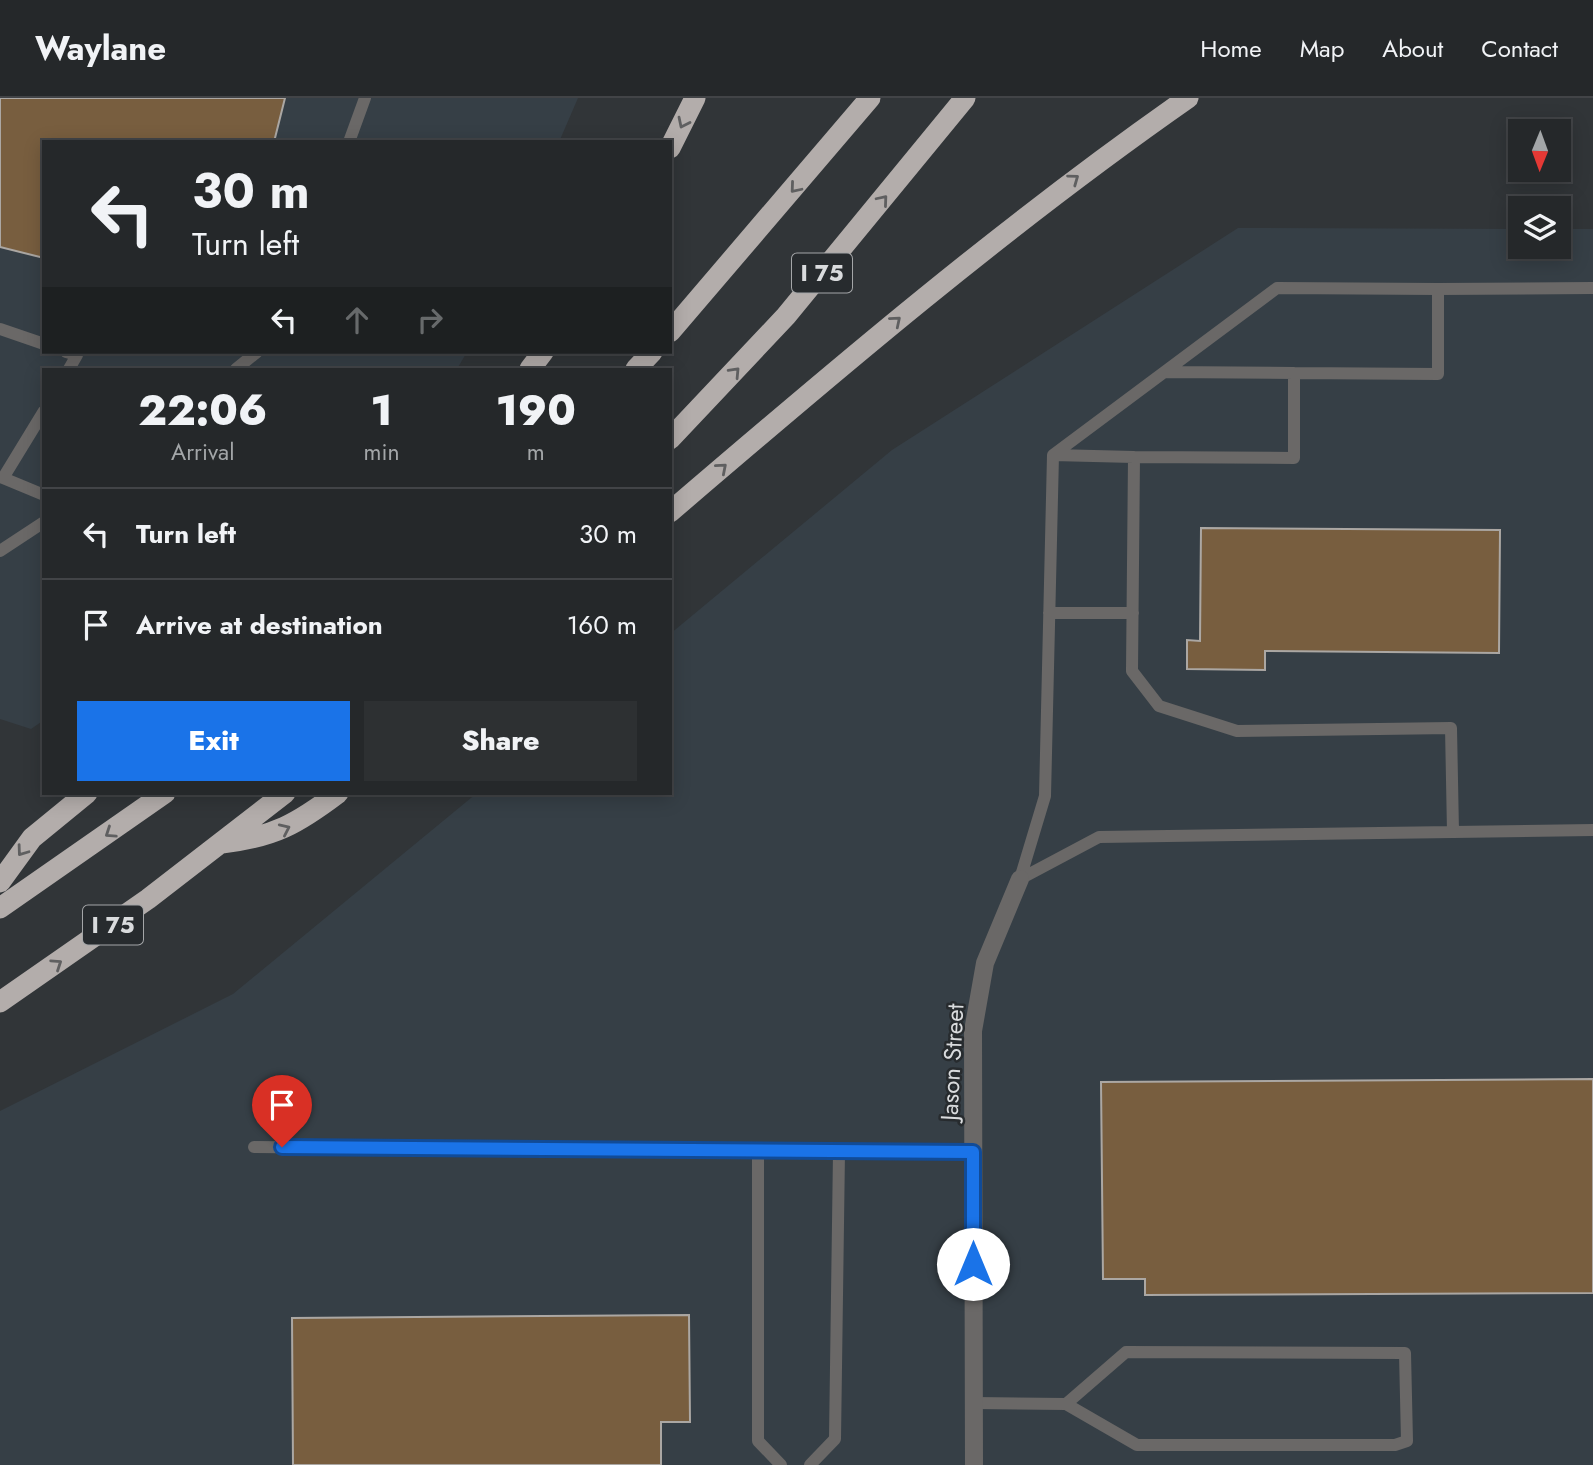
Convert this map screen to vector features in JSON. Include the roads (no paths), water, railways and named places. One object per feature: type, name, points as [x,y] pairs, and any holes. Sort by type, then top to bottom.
[{"type":"highway","points":[[672,144],[695,98]]},
{"type":"highway","points":[[672,330],[870,98]]},
{"type":"highway","name":"I 75","points":[[672,437],[786,316],[965,98]]},
{"type":"highway","points":[[672,510],[949,276],[1054,194],[1188,98]]},
{"type":"highway","points":[[531,368],[541,354]]},
{"type":"highway","points":[[637,368],[650,354]]},
{"type":"highway","points":[[0,882],[32,838],[85,795]]},
{"type":"highway","points":[[0,908],[162,795]]},
{"type":"highway","name":"I 75","points":[[0,1002],[89,942],[222,844],[283,795]]},
{"type":"highway","points":[[222,844],[270,836],[285,830],[335,795]]},
{"type":"street","name":"Jason Street","points":[[974,1465],[973,1031],[985,963],[1020,879]]},
{"type":"lane","points":[[350,140],[365,98]]},
{"type":"lane","points":[[1053,455],[1277,288],[1593,288]]},
{"type":"lane","points":[[1165,372],[1438,374],[1438,289]]},
{"type":"lane","points":[[0,329],[42,343]]},
{"type":"lane","points":[[237,368],[255,354]]},
{"type":"lane","points":[[1053,455],[1294,458],[1294,373]]},
{"type":"lane","points":[[42,414],[2,477],[42,494]]},
{"type":"lane","points":[[1020,879],[1045,796],[1053,455]]},
{"type":"lane","points":[[1134,457],[1132,671],[1159,706],[1237,731],[1451,727],[1453,832]]},
{"type":"lane","points":[[0,551],[42,523]]},
{"type":"lane","points":[[1049,613],[1133,613]]},
{"type":"lane","points":[[1020,879],[1099,837],[1593,830]]},
{"type":"lane","points":[[254,1147],[973,1152]]},
{"type":"lane","points":[[758,1151],[758,1441],[781,1465]]},
{"type":"lane","points":[[810,1465],[835,1439],[839,1152]]},
{"type":"lane","points":[[974,1403],[1066,1404],[1137,1445],[1395,1445],[1406,1441],[1405,1353],[1126,1352],[1066,1404]]}]
